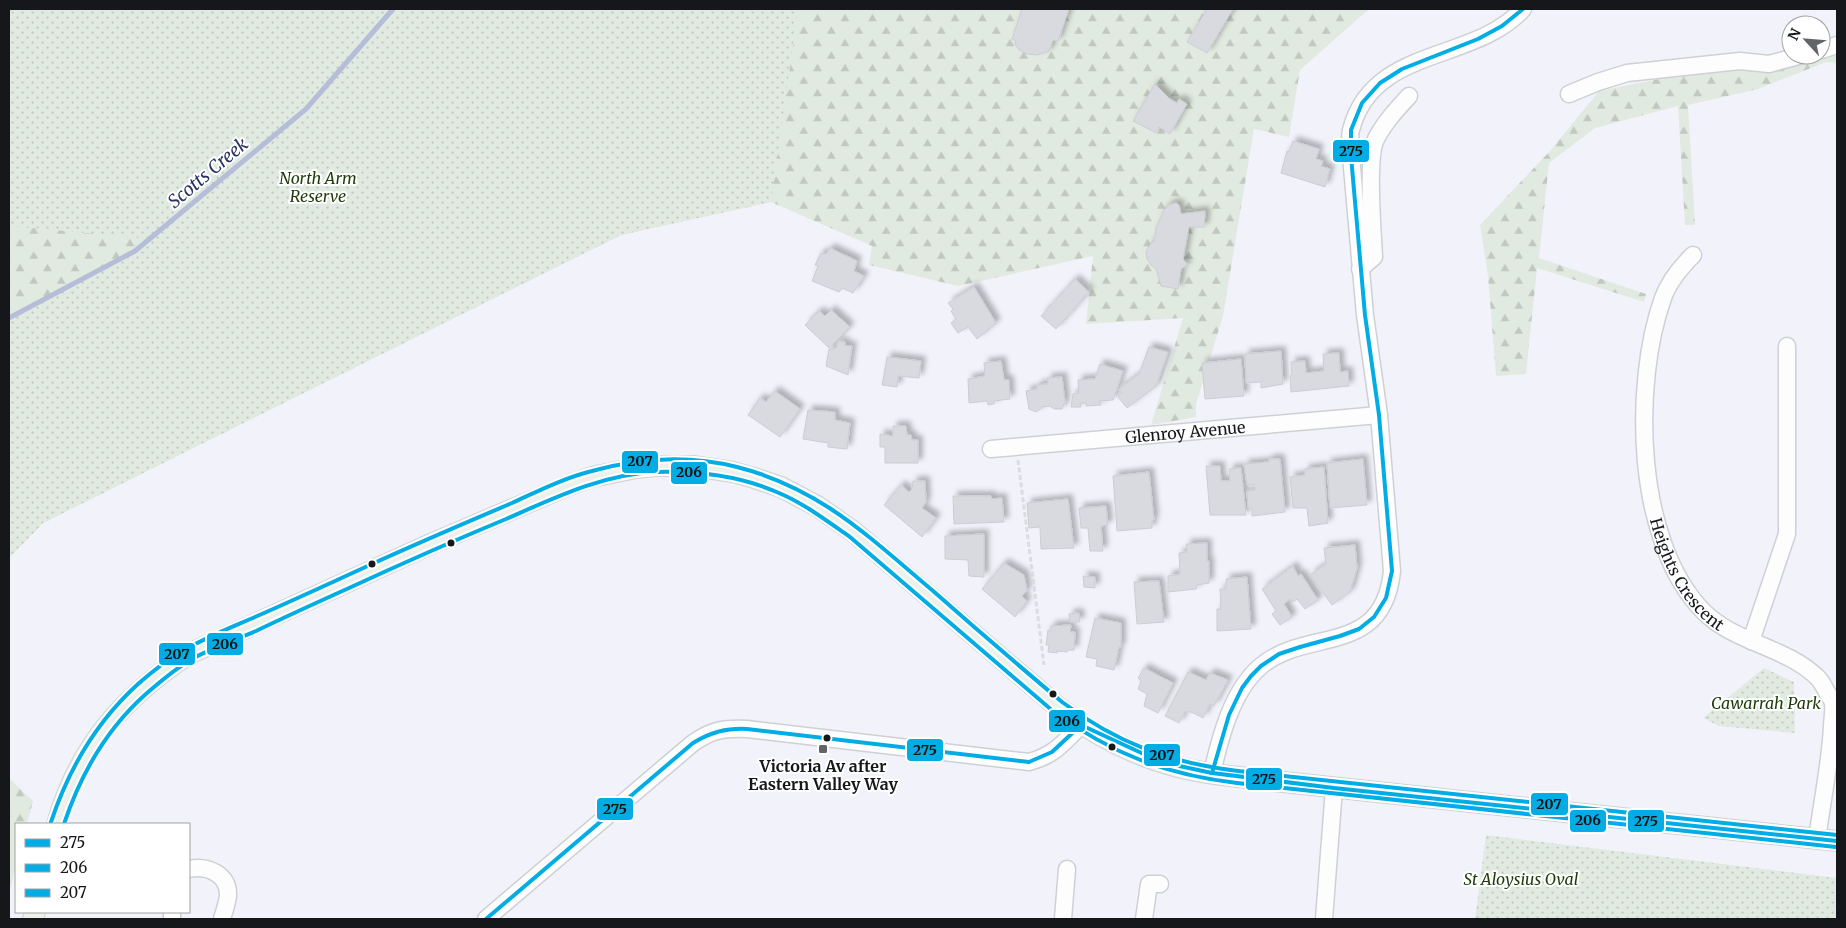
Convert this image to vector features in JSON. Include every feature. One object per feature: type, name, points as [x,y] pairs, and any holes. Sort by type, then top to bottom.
[{"type":"main road","points":[[57,823],[75,775],[91,747],[111,720],[136,693],[164,670],[189,654],[540,496],[592,477],[614,472],[655,466],[693,466],[733,472],[781,487],[817,506],[854,532],[1080,725],[1130,750],[1162,762],[1212,773],[1334,788],[1837,841]]},
{"type":"street","points":[[1212,773],[1227,718],[1250,678],[1259,667],[1272,658],[1288,651],[1344,637],[1358,629],[1373,618],[1384,604],[1390,588],[1392,571],[1379,415],[1360,269],[1351,156],[1351,132],[1358,110],[1372,89],[1393,72],[1491,33],[1515,18],[1523,9]]},
{"type":"street","points":[[1569,94],[1627,73],[1740,61],[1769,64],[1781,61]]},
{"type":"street","points":[[1360,269],[1374,257],[1371,163],[1375,140],[1393,113],[1409,96]]},
{"type":"street","name":"Heights Crescent","points":[[1693,255],[1678,271],[1663,297],[1651,342],[1644,394],[1644,430],[1648,477],[1657,522],[1675,573],[1704,612],[1726,629],[1798,663],[1819,678],[1833,703],[1832,738],[1817,839]]},
{"type":"street","points":[[1751,641],[1787,534],[1787,346]]},
{"type":"street","name":"Glenroy Avenue","points":[[991,450],[1379,415]]},
{"type":"street","points":[[486,919],[693,743],[717,730],[747,730],[1029,762],[1043,759],[1054,751],[1080,725]]},
{"type":"street","points":[[1324,919],[1334,788]]},
{"type":"street","points":[[190,869],[205,868],[222,878],[227,885],[228,895],[222,919]]},
{"type":"street","points":[[1063,919],[1067,869]]},
{"type":"street","points":[[1144,919],[1149,884],[1160,884]]},
{"type":"path","points":[[1017,447],[1044,665]]},
{"type":"green space","name":"North Arm Reserve","points":[[9,9],[1369,9],[1300,70],[1289,137],[1254,129],[1223,316],[1196,404],[1196,417],[1151,425],[1183,318],[1086,324],[1093,256],[958,286],[869,265],[872,246],[771,202],[621,235],[43,523],[9,558]]},
{"type":"green space","name":"North Arm Reserve","points":[[9,9],[798,9],[771,202],[621,235],[43,523],[9,558],[9,318],[135,251],[147,241],[141,238],[9,226]]},
{"type":"green space","points":[[1831,52],[1837,54],[1837,63],[1831,62]]},
{"type":"green space","points":[[1794,65],[1818,65],[1758,89],[1688,105],[1695,225],[1685,225],[1678,106],[1595,128],[1549,163],[1539,258],[1646,294],[1644,302],[1537,268],[1526,374],[1496,376],[1488,276],[1480,225],[1550,151],[1599,91],[1724,66],[1773,72]]},
{"type":"green space","name":"Cawarrah Park","points":[[1764,668],[1794,682],[1795,733],[1719,726],[1703,718]]},
{"type":"green space","points":[[9,778],[33,801],[27,823],[15,823],[15,868],[9,893]]},
{"type":"green space","name":"St Aloysius Oval","points":[[1486,835],[1837,878],[1837,919],[1475,919]]},
{"type":"building","points":[[1022,9],[1069,9],[1058,41],[1053,40],[1049,51],[1037,55],[1027,54],[1019,50],[1015,44],[1016,41],[1012,39]]},
{"type":"building","points":[[1207,9],[1233,9],[1207,53],[1187,42]]},
{"type":"building","points":[[1155,84],[1170,99],[1177,103],[1179,99],[1187,104],[1170,134],[1159,127],[1156,133],[1133,121]]},
{"type":"building","points":[[1293,141],[1319,149],[1316,159],[1323,161],[1321,166],[1330,169],[1325,187],[1281,173],[1287,151],[1289,152]]},
{"type":"building","points":[[1176,203],[1179,205],[1181,214],[1205,211],[1204,227],[1189,227],[1183,259],[1187,264],[1181,269],[1178,289],[1161,286],[1156,269],[1147,259],[1146,252],[1151,243],[1154,242],[1156,228],[1164,210],[1169,205]]},
{"type":"building","points":[[830,248],[857,261],[854,271],[864,276],[853,293],[842,288],[839,292],[812,281],[818,266],[815,265],[821,253],[826,254]]},
{"type":"building","points":[[1075,279],[1089,292],[1056,329],[1041,316]]},
{"type":"building","points":[[974,287],[996,323],[977,339],[968,327],[958,333],[951,323],[956,319],[951,311],[953,309],[948,303]]},
{"type":"building","points":[[831,310],[850,327],[829,348],[805,325],[819,311],[825,316]]},
{"type":"building","points":[[838,342],[845,342],[845,346],[852,346],[848,375],[826,366],[829,349],[836,348]]},
{"type":"building","points":[[1149,347],[1168,352],[1156,386],[1127,408],[1118,397],[1122,393],[1119,389],[1139,374]]},
{"type":"building","points":[[1281,351],[1283,384],[1261,388],[1261,382],[1246,383],[1245,354]]},
{"type":"building","points":[[1339,353],[1340,372],[1348,371],[1349,386],[1291,392],[1291,362],[1305,361],[1306,373],[1324,371],[1323,354]]},
{"type":"building","points":[[887,357],[921,361],[919,378],[898,376],[897,387],[882,385]]},
{"type":"building","points":[[1241,359],[1244,396],[1205,399],[1202,363]]},
{"type":"building","points":[[1001,361],[1004,380],[1009,380],[1010,399],[994,401],[994,404],[988,405],[987,401],[969,403],[968,379],[985,376],[984,363]]},
{"type":"building","points":[[1100,364],[1123,371],[1113,400],[1100,401],[1101,405],[1086,406],[1086,403],[1080,403],[1081,407],[1071,407],[1073,394],[1079,393],[1078,380],[1095,379]]},
{"type":"building","points":[[1062,377],[1065,402],[1062,409],[1054,409],[1050,406],[1043,407],[1036,412],[1029,409],[1026,391],[1037,389],[1037,385],[1048,384],[1047,378]]},
{"type":"building","points":[[775,391],[800,409],[780,437],[748,415],[760,398],[766,402]]},
{"type":"building","points":[[808,410],[835,412],[835,420],[850,423],[847,449],[828,447],[828,443],[803,439]]},
{"type":"building","points":[[893,426],[906,426],[907,435],[911,435],[912,440],[918,440],[918,463],[885,463],[885,447],[880,447],[880,434],[893,436]]},
{"type":"building","points":[[1269,459],[1280,459],[1285,512],[1252,516],[1252,508],[1248,508],[1247,491],[1255,490],[1254,484],[1247,485],[1244,464],[1269,462]]},
{"type":"building","points":[[1363,459],[1367,505],[1330,508],[1327,463]]},
{"type":"building","points":[[1206,466],[1220,466],[1221,481],[1230,481],[1229,469],[1241,468],[1246,515],[1210,515]]},
{"type":"building","points":[[1324,467],[1328,523],[1309,526],[1307,508],[1293,508],[1290,477],[1305,475],[1305,469]]},
{"type":"building","points":[[1149,472],[1154,520],[1152,521],[1152,528],[1117,531],[1113,476]]},
{"type":"building","points":[[913,481],[925,481],[926,502],[922,508],[936,518],[922,537],[884,505],[901,485],[909,492],[912,489]]},
{"type":"building","points":[[953,496],[991,496],[992,499],[1002,498],[1004,522],[954,524]]},
{"type":"building","points":[[1068,499],[1074,548],[1041,549],[1040,527],[1029,528],[1027,503]]},
{"type":"building","points":[[1106,506],[1108,525],[1101,526],[1103,551],[1090,551],[1088,528],[1081,528],[1079,508]]},
{"type":"building","points":[[984,534],[984,577],[969,576],[968,560],[945,559],[945,536]]},
{"type":"building","points":[[1207,543],[1209,583],[1197,585],[1196,589],[1168,592],[1168,576],[1180,574],[1179,553],[1187,552],[1186,544]]},
{"type":"building","points":[[1355,545],[1357,568],[1350,592],[1332,605],[1310,575],[1326,564],[1324,548]]},
{"type":"building","points":[[1004,563],[1024,575],[1027,590],[1022,596],[1027,601],[1015,617],[982,589]]},
{"type":"building","points":[[1293,566],[1298,576],[1301,574],[1318,600],[1305,609],[1297,599],[1293,602],[1290,599],[1284,604],[1292,617],[1280,625],[1272,614],[1276,611],[1262,589]]},
{"type":"building","points":[[1083,576],[1095,577],[1095,588],[1084,587]]},
{"type":"building","points":[[1247,577],[1251,629],[1217,631],[1217,609],[1221,609],[1220,589],[1226,589],[1226,579]]},
{"type":"building","points":[[1159,581],[1164,622],[1137,624],[1134,582]]},
{"type":"building","points":[[1079,613],[1080,622],[1070,622],[1069,614]]},
{"type":"building","points":[[1095,618],[1121,623],[1121,647],[1119,647],[1114,670],[1096,666],[1097,659],[1086,657]]},
{"type":"building","points":[[1071,625],[1070,632],[1075,632],[1074,650],[1067,650],[1067,652],[1057,651],[1057,653],[1048,652],[1049,645],[1046,645],[1048,630],[1050,631],[1051,626]]},
{"type":"building","points":[[1144,668],[1173,683],[1158,713],[1144,706],[1147,694],[1138,689],[1141,681],[1138,678]]},
{"type":"building","points":[[1188,672],[1206,680],[1210,673],[1228,680],[1214,706],[1210,704],[1203,718],[1191,712],[1185,712],[1179,723],[1165,716]]},
{"type":"waterway","name":"Scotts Creek","points":[[9,318],[135,251],[306,109],[393,9]]},
{"type":"transit line","name":"275","points":[[1212,773],[1229,715],[1242,688],[1251,676],[1261,666],[1279,654],[1359,629],[1374,617],[1386,598],[1392,571],[1379,415],[1365,315],[1351,156],[1351,130],[1362,103],[1380,83],[1402,69],[1478,39],[1502,26],[1523,9]]},
{"type":"transit line","name":"207","points":[[51,822],[75,765],[109,714],[138,684],[162,664],[181,652],[407,548],[561,481],[592,471],[628,463],[683,460],[719,463],[767,476],[819,501],[842,516],[887,551],[1062,702],[1103,729],[1145,749],[1190,763],[1238,771],[1837,835]]},
{"type":"transit line","name":"206","points":[[64,823],[78,787],[96,753],[119,721],[147,693],[192,659],[408,561],[561,495],[617,477],[671,472],[719,476],[750,482],[789,497],[850,537],[1054,712],[1097,740],[1119,751],[1164,768],[1237,783],[1836,847]]},
{"type":"transit line","name":"275","points":[[1081,725],[1161,762],[1212,773],[1334,788],[1837,841]]},
{"type":"transit line","name":"275","points":[[486,919],[693,743],[712,733],[732,729],[747,729],[1029,762],[1052,752],[1081,725]]},
{"type":"place","name":"Victoria Av after Eastern Valley Way","points":[[823,749]]}]
